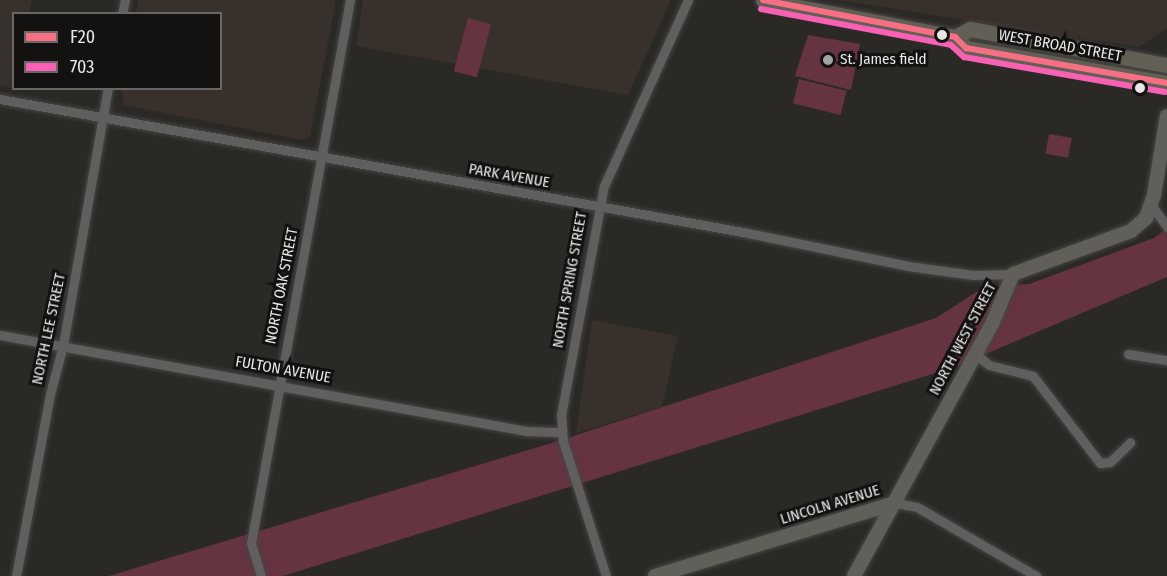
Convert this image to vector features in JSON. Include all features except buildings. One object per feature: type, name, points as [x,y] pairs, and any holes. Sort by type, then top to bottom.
[{"type":"main road","name":"WEST BROAD STREET","points":[[763,0],[955,37],[966,48],[1167,83]]},
{"type":"main road","name":"WEST BROAD STREET","points":[[955,37],[970,29],[1167,65]]},
{"type":"main road","name":"NORTH WEST STREET","points":[[854,576],[1006,296],[1013,274],[1131,231],[1146,218],[1152,206],[1167,116]]},
{"type":"main road","name":"LINCOLN AVENUE","points":[[655,576],[895,503]]},
{"type":"street","name":"NORTH OAK STREET","points":[[261,576],[251,543],[350,0]]},
{"type":"street","name":"NORTH SPRING STREET","points":[[606,576],[561,432],[598,207],[608,176],[688,0]]},
{"type":"street","name":"NORTH LEE STREET","points":[[16,576],[50,394],[63,345],[105,118],[108,90]]},
{"type":"street","name":"PARK AVENUE","points":[[0,99],[598,207],[908,266],[973,275],[1013,274]]},
{"type":"street","points":[[1152,206],[1167,227]]},
{"type":"street","name":"FULTON AVENUE","points":[[0,335],[526,431],[561,432]]},
{"type":"street","points":[[975,354],[989,365],[1030,374],[1100,463],[1110,462],[1130,443]]},
{"type":"street","points":[[1128,354],[1167,360]]},
{"type":"street","name":"LINCOLN AVENUE","points":[[895,503],[917,507],[1036,576]]},
{"type":"shaded area","points":[[0,0],[32,0],[29,12],[12,12],[12,88],[0,85]]},
{"type":"shaded area","points":[[138,0],[336,0],[310,136],[303,140],[123,105],[122,90],[222,90],[222,12],[136,12]]},
{"type":"shaded area","points":[[363,0],[671,0],[628,95],[356,46]]},
{"type":"shaded area","points":[[838,0],[1167,0],[1167,28],[1139,47]]},
{"type":"shaded area","points":[[468,18],[491,24],[477,77],[454,71]]},
{"type":"shaded area","name":"St. James field","points":[[808,35],[860,44],[851,90],[795,76]]},
{"type":"shaded area","points":[[799,79],[847,91],[840,115],[793,103]]},
{"type":"shaded area","points":[[1049,134],[1072,138],[1068,158],[1046,154]]},
{"type":"shaded area","points":[[1167,228],[1167,277],[955,367],[283,576],[109,576],[555,442],[936,318],[984,287],[1029,284],[1154,238]]},
{"type":"shaded area","points":[[592,320],[678,336],[662,407],[576,433]]},
{"type":"transit line","name":"F20","points":[[763,0],[955,37],[966,48],[1167,83]]},
{"type":"transit line","name":"703","points":[[761,9],[951,45],[964,57],[1165,92]]},
{"type":"place","name":"St. James field","points":[[828,60]]}]
